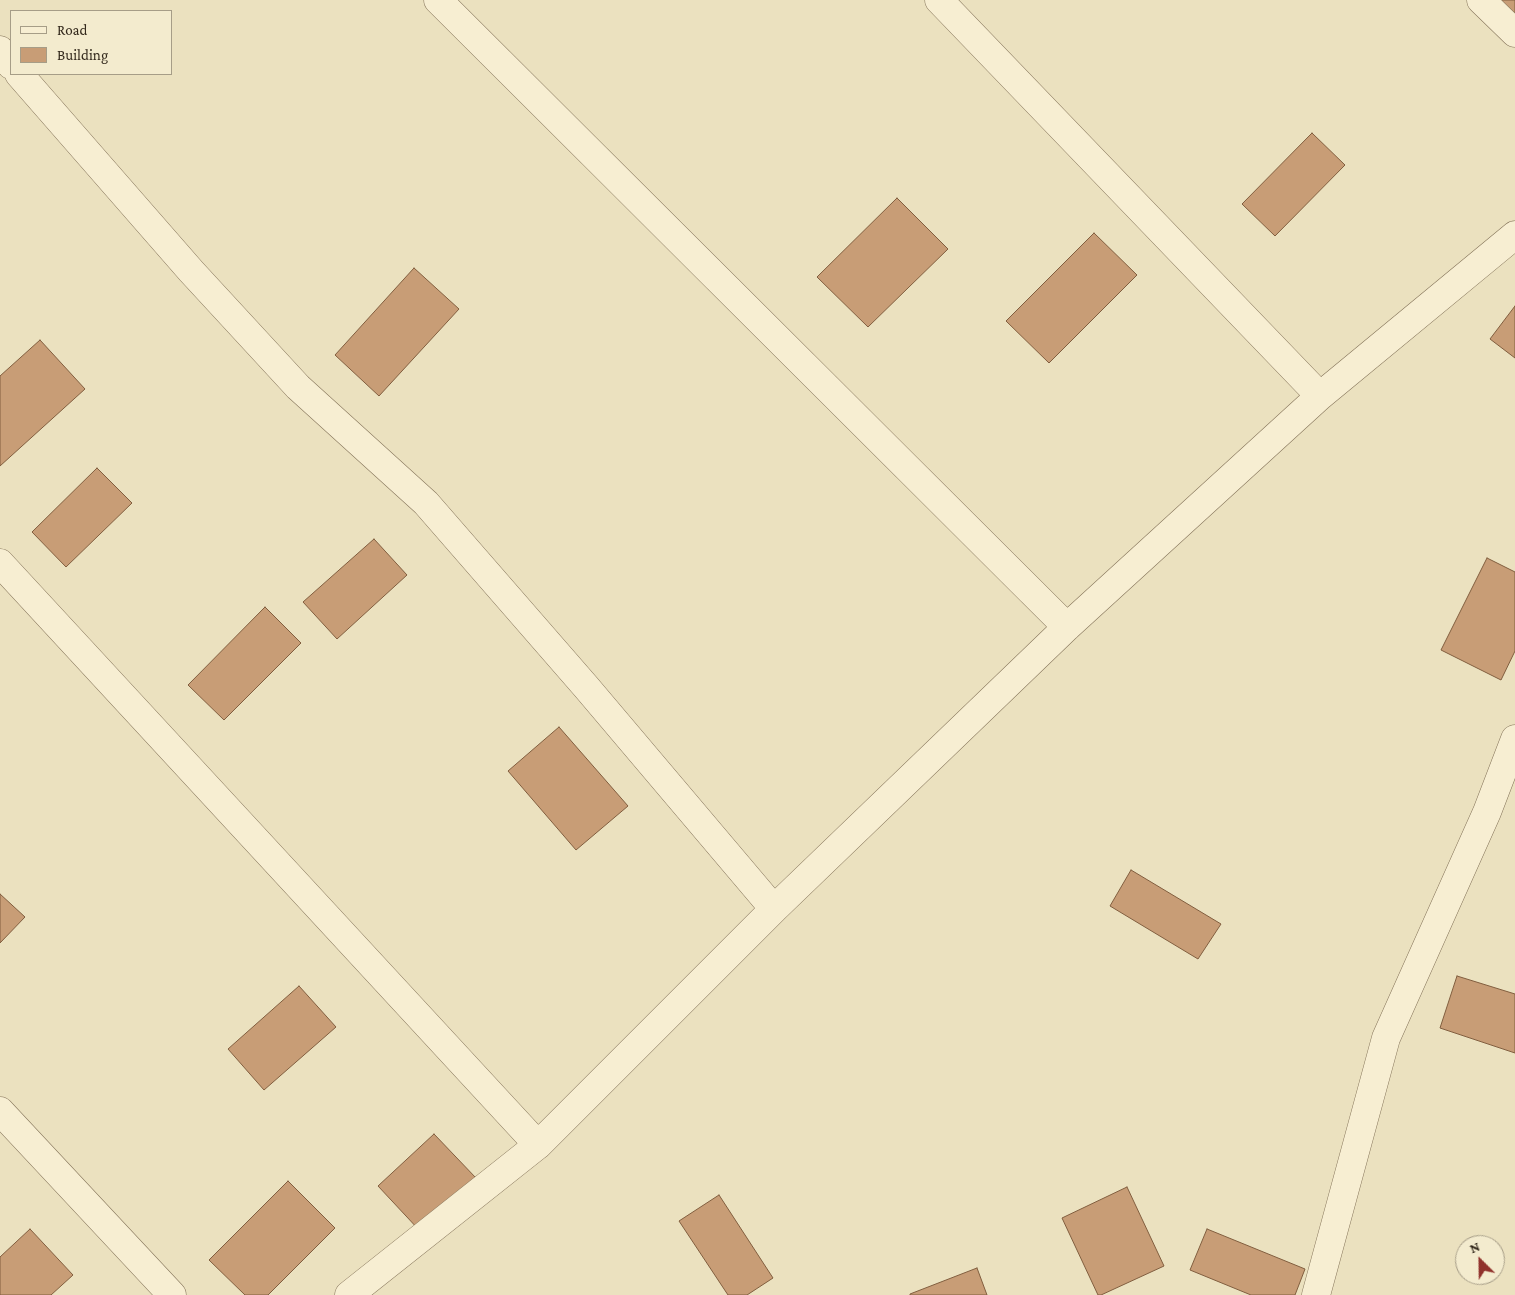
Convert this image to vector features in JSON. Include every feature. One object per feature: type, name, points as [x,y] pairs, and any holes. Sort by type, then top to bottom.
[{"type":"street","points":[[438,0],[1067,627]]},
{"type":"street","points":[[939,0],[1320,396]]},
{"type":"street","points":[[1481,0],[1515,33]]},
{"type":"street","points":[[0,50],[10,64]]},
{"type":"street","points":[[20,75],[191,271],[298,387],[426,503],[587,688],[774,909]]},
{"type":"street","points":[[349,1295],[538,1145],[774,909],[1067,627],[1320,396],[1515,235]]},
{"type":"street","points":[[0,563],[538,1145]]},
{"type":"street","points":[[1316,1295],[1386,1038],[1487,812],[1515,739]]},
{"type":"street","points":[[0,1111],[172,1295]]},
{"type":"building","points":[[1493,0],[1515,0],[1515,18]]},
{"type":"building","points":[[1312,133],[1345,165],[1275,236],[1242,204]]},
{"type":"building","points":[[897,198],[948,249],[868,327],[817,277]]},
{"type":"building","points":[[1094,233],[1137,275],[1049,363],[1006,321]]},
{"type":"building","points":[[414,268],[459,309],[379,396],[335,355]]},
{"type":"building","points":[[1515,306],[1515,358],[1490,339]]},
{"type":"building","points":[[40,340],[85,389],[0,466],[0,376]]},
{"type":"building","points":[[97,468],[132,503],[66,567],[32,532]]},
{"type":"building","points":[[374,539],[407,575],[337,639],[303,602]]},
{"type":"building","points":[[1487,558],[1515,572],[1515,651],[1501,680],[1441,650]]},
{"type":"building","points":[[265,607],[301,643],[224,720],[188,685]]},
{"type":"building","points":[[559,727],[628,806],[576,850],[508,771]]},
{"type":"building","points":[[1131,870],[1221,924],[1198,959],[1110,906]]},
{"type":"building","points":[[0,894],[25,917],[0,943]]},
{"type":"building","points":[[1457,976],[1515,994],[1515,1053],[1440,1028]]},
{"type":"building","points":[[299,986],[336,1027],[264,1090],[228,1049]]},
{"type":"building","points":[[434,1134],[476,1178],[420,1231],[378,1186]]},
{"type":"building","points":[[288,1181],[335,1228],[268,1295],[245,1295],[209,1260]]},
{"type":"building","points":[[1127,1187],[1164,1266],[1098,1295],[1062,1218]]},
{"type":"building","points":[[719,1195],[773,1278],[747,1295],[728,1295],[679,1221]]},
{"type":"building","points":[[30,1229],[73,1275],[51,1295],[0,1295],[0,1257]]},
{"type":"building","points":[[1207,1229],[1305,1269],[1295,1295],[1251,1295],[1190,1270]]},
{"type":"building","points":[[977,1268],[987,1295],[910,1295],[910,1294]]}]
